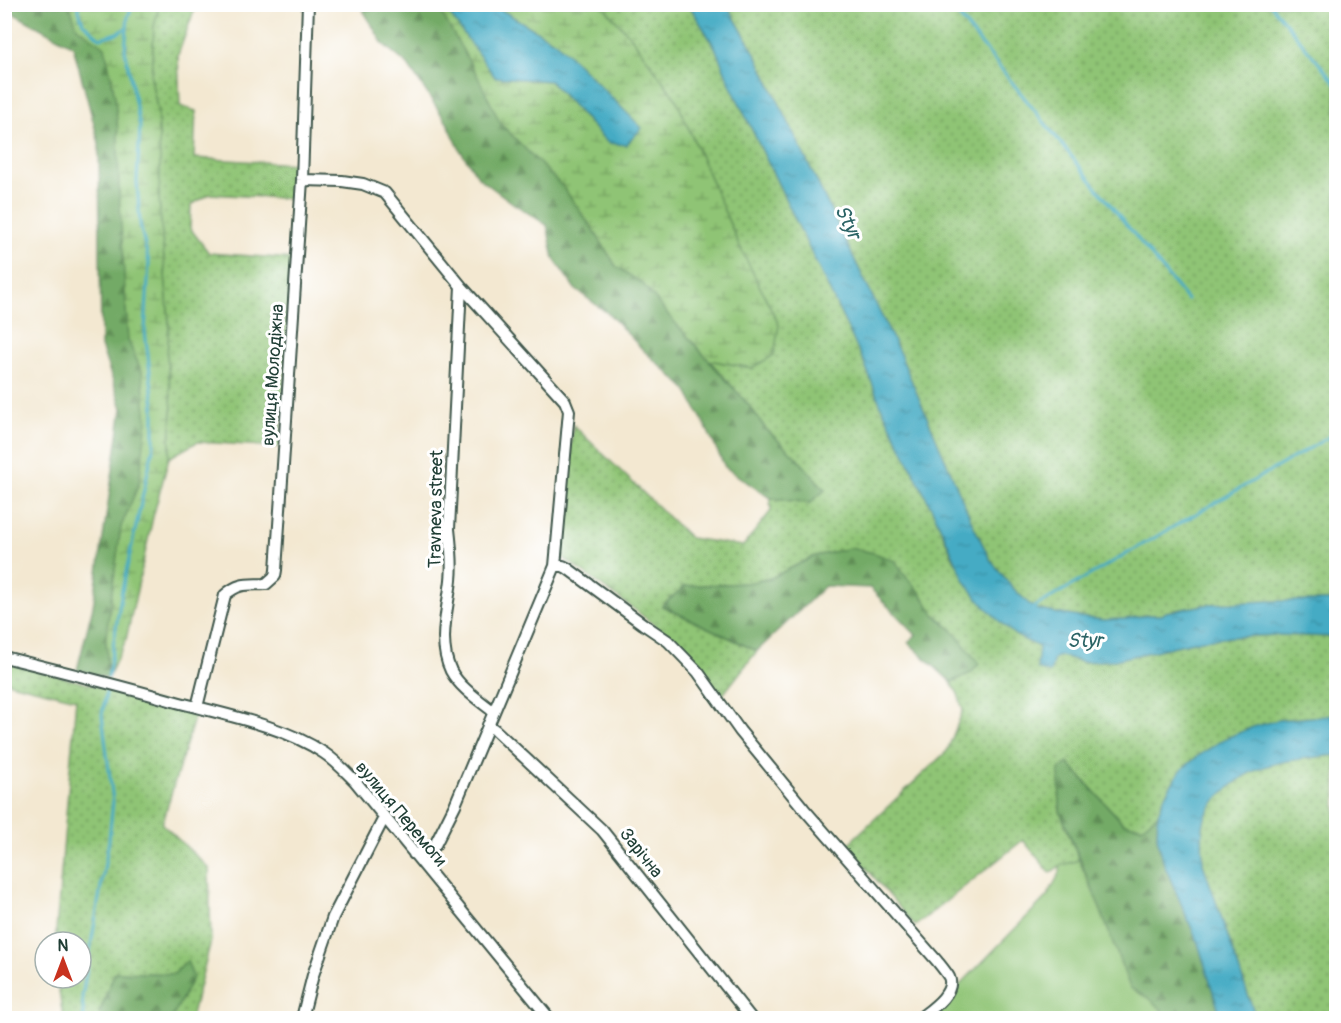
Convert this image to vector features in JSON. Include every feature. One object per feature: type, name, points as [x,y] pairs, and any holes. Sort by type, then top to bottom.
[{"type":"street","name":"вулиця Молодіжна","points":[[197,707],[225,595],[234,587],[266,584],[275,576],[276,570],[302,180],[308,4]]},
{"type":"street","points":[[302,180],[363,184],[385,193],[461,286],[565,401],[569,411],[555,566],[455,805],[435,844],[427,852],[414,854]]},
{"type":"street","name":"Travneva street","points":[[461,286],[449,529],[452,566],[445,626],[446,657],[451,671],[461,684],[494,712]]},
{"type":"street","points":[[555,566],[567,568],[632,614],[668,641],[698,672],[740,731],[804,809],[937,961],[949,976],[949,990],[920,1018]]},
{"type":"street","name":"вулиця Перемоги","points":[[4,657],[263,725],[299,739],[324,753],[355,781],[549,1018]]},
{"type":"street","name":"Зарічна","points":[[488,726],[602,830],[751,1018]]},
{"type":"street","points":[[302,1018],[313,975],[333,917],[384,818]]},
{"type":"green space","points":[[118,4],[159,5],[154,27],[151,78],[158,114],[159,199],[169,324],[167,356],[172,410],[169,458],[153,517],[126,640],[108,678],[106,637],[121,527],[139,484],[147,421],[142,372],[128,340],[115,96],[105,47],[77,27],[71,9],[66,5],[101,7]]},
{"type":"green space","points":[[4,5],[66,5],[71,8],[77,27],[105,47],[115,96],[128,340],[142,372],[147,421],[139,484],[121,527],[106,637],[108,678],[77,670],[93,606],[122,408],[101,346],[99,143],[73,46],[5,9]]},
{"type":"green space","points":[[159,5],[196,5],[178,55],[180,106],[196,111],[194,158],[296,164],[295,199],[210,194],[191,205],[190,228],[209,253],[292,259],[280,447],[197,442],[169,458],[172,410],[167,356],[169,324],[159,199],[158,114],[151,78],[154,27]]},
{"type":"green space","points":[[360,5],[437,5],[477,75],[501,124],[563,187],[616,266],[643,284],[752,409],[765,428],[797,458],[825,490],[810,503],[770,498],[725,467],[685,388],[643,350],[610,315],[575,289],[554,259],[547,225],[479,178],[460,150],[448,124],[408,65],[383,44]]},
{"type":"green space","points":[[437,5],[449,5],[446,8],[495,77],[550,81],[608,143],[641,128],[557,43],[493,5],[602,5],[631,37],[676,99],[738,243],[779,325],[774,355],[752,368],[709,360],[643,284],[616,266],[563,187],[501,124],[477,75]]},
{"type":"green space","points":[[602,5],[689,5],[715,47],[731,86],[864,362],[881,406],[935,515],[954,560],[1015,635],[1039,647],[1054,658],[1061,656],[1083,662],[1115,660],[1202,640],[1231,637],[1279,635],[1336,637],[1336,715],[1278,720],[1224,739],[1180,771],[1165,795],[1158,814],[1142,827],[1123,823],[1068,763],[1060,811],[1079,860],[1060,866],[1050,873],[1023,840],[915,926],[847,845],[947,751],[963,710],[951,682],[971,673],[954,632],[933,613],[920,592],[895,561],[815,556],[771,578],[747,583],[685,586],[662,606],[757,651],[721,697],[698,661],[638,612],[562,557],[573,425],[690,538],[743,546],[771,511],[770,498],[810,503],[825,490],[797,458],[765,428],[752,409],[709,360],[752,368],[779,325],[738,243],[676,99],[631,37]]},
{"type":"green space","points":[[727,5],[1336,5],[1336,601],[1210,604],[1166,612],[1162,615],[1103,620],[1039,610],[1030,605],[1011,586],[990,559],[900,354],[756,55]]},
{"type":"green space","points":[[851,548],[895,561],[920,592],[933,613],[954,632],[979,664],[971,673],[951,682],[908,642],[916,635],[870,588],[825,586],[757,651],[662,606],[685,586],[747,583],[771,578],[815,556]]},
{"type":"green space","points":[[4,662],[196,712],[162,824],[209,868],[211,941],[191,1018],[172,1018],[193,977],[115,972],[99,1014],[112,1018],[63,1018],[59,990],[93,990],[93,930],[56,930],[76,699],[5,682]]},
{"type":"green space","points":[[1336,755],[1336,1018],[1256,1018],[1203,864],[1203,823],[1210,808],[1221,795],[1250,772],[1281,762]]},
{"type":"green space","points":[[1068,763],[1123,823],[1142,827],[1158,814],[1157,837],[1164,864],[1198,943],[1221,1018],[1156,1018],[1162,1010],[1148,998],[1130,988],[1060,811],[1059,770]]},
{"type":"green space","points":[[1079,860],[1130,988],[1148,998],[1162,1010],[1156,1018],[928,1018],[949,1001],[954,991],[1048,895],[1060,872],[1060,866]]},
{"type":"green space","points":[[187,961],[193,977],[172,1018],[112,1018],[99,1014],[115,972],[174,974]]},
{"type":"water","points":[[476,4],[477,6],[493,5],[557,43],[642,128],[626,145],[608,143],[550,81],[495,77],[445,8],[449,5]]},
{"type":"water","name":"Styr","points":[[689,5],[727,5],[756,55],[900,354],[974,527],[990,559],[1011,586],[1030,605],[1039,610],[1103,620],[1162,615],[1166,612],[1210,604],[1336,601],[1336,637],[1279,635],[1202,640],[1115,660],[1083,662],[1061,656],[1054,658],[1050,673],[1037,669],[1039,647],[1015,635],[999,621],[965,581],[881,406],[864,362],[731,86],[715,47]]},
{"type":"water","points":[[1336,715],[1336,755],[1281,762],[1250,773],[1221,795],[1203,823],[1203,864],[1256,1018],[1221,1018],[1198,943],[1164,864],[1157,837],[1158,814],[1165,795],[1180,771],[1224,739],[1278,720]]},
{"type":"waterway","points":[[77,4],[83,23],[100,38],[126,28]]},
{"type":"waterway","points":[[108,678],[122,590],[154,444],[154,405],[145,331],[149,263],[140,224],[137,181],[140,127],[125,50],[128,16],[134,4]]},
{"type":"waterway","points":[[949,4],[1187,300]]},
{"type":"waterway","points":[[1270,4],[1336,84]]},
{"type":"waterway","points":[[1031,609],[1336,433]]},
{"type":"waterway","points":[[84,1018],[82,997],[109,840],[113,801],[102,715],[107,688]]}]
